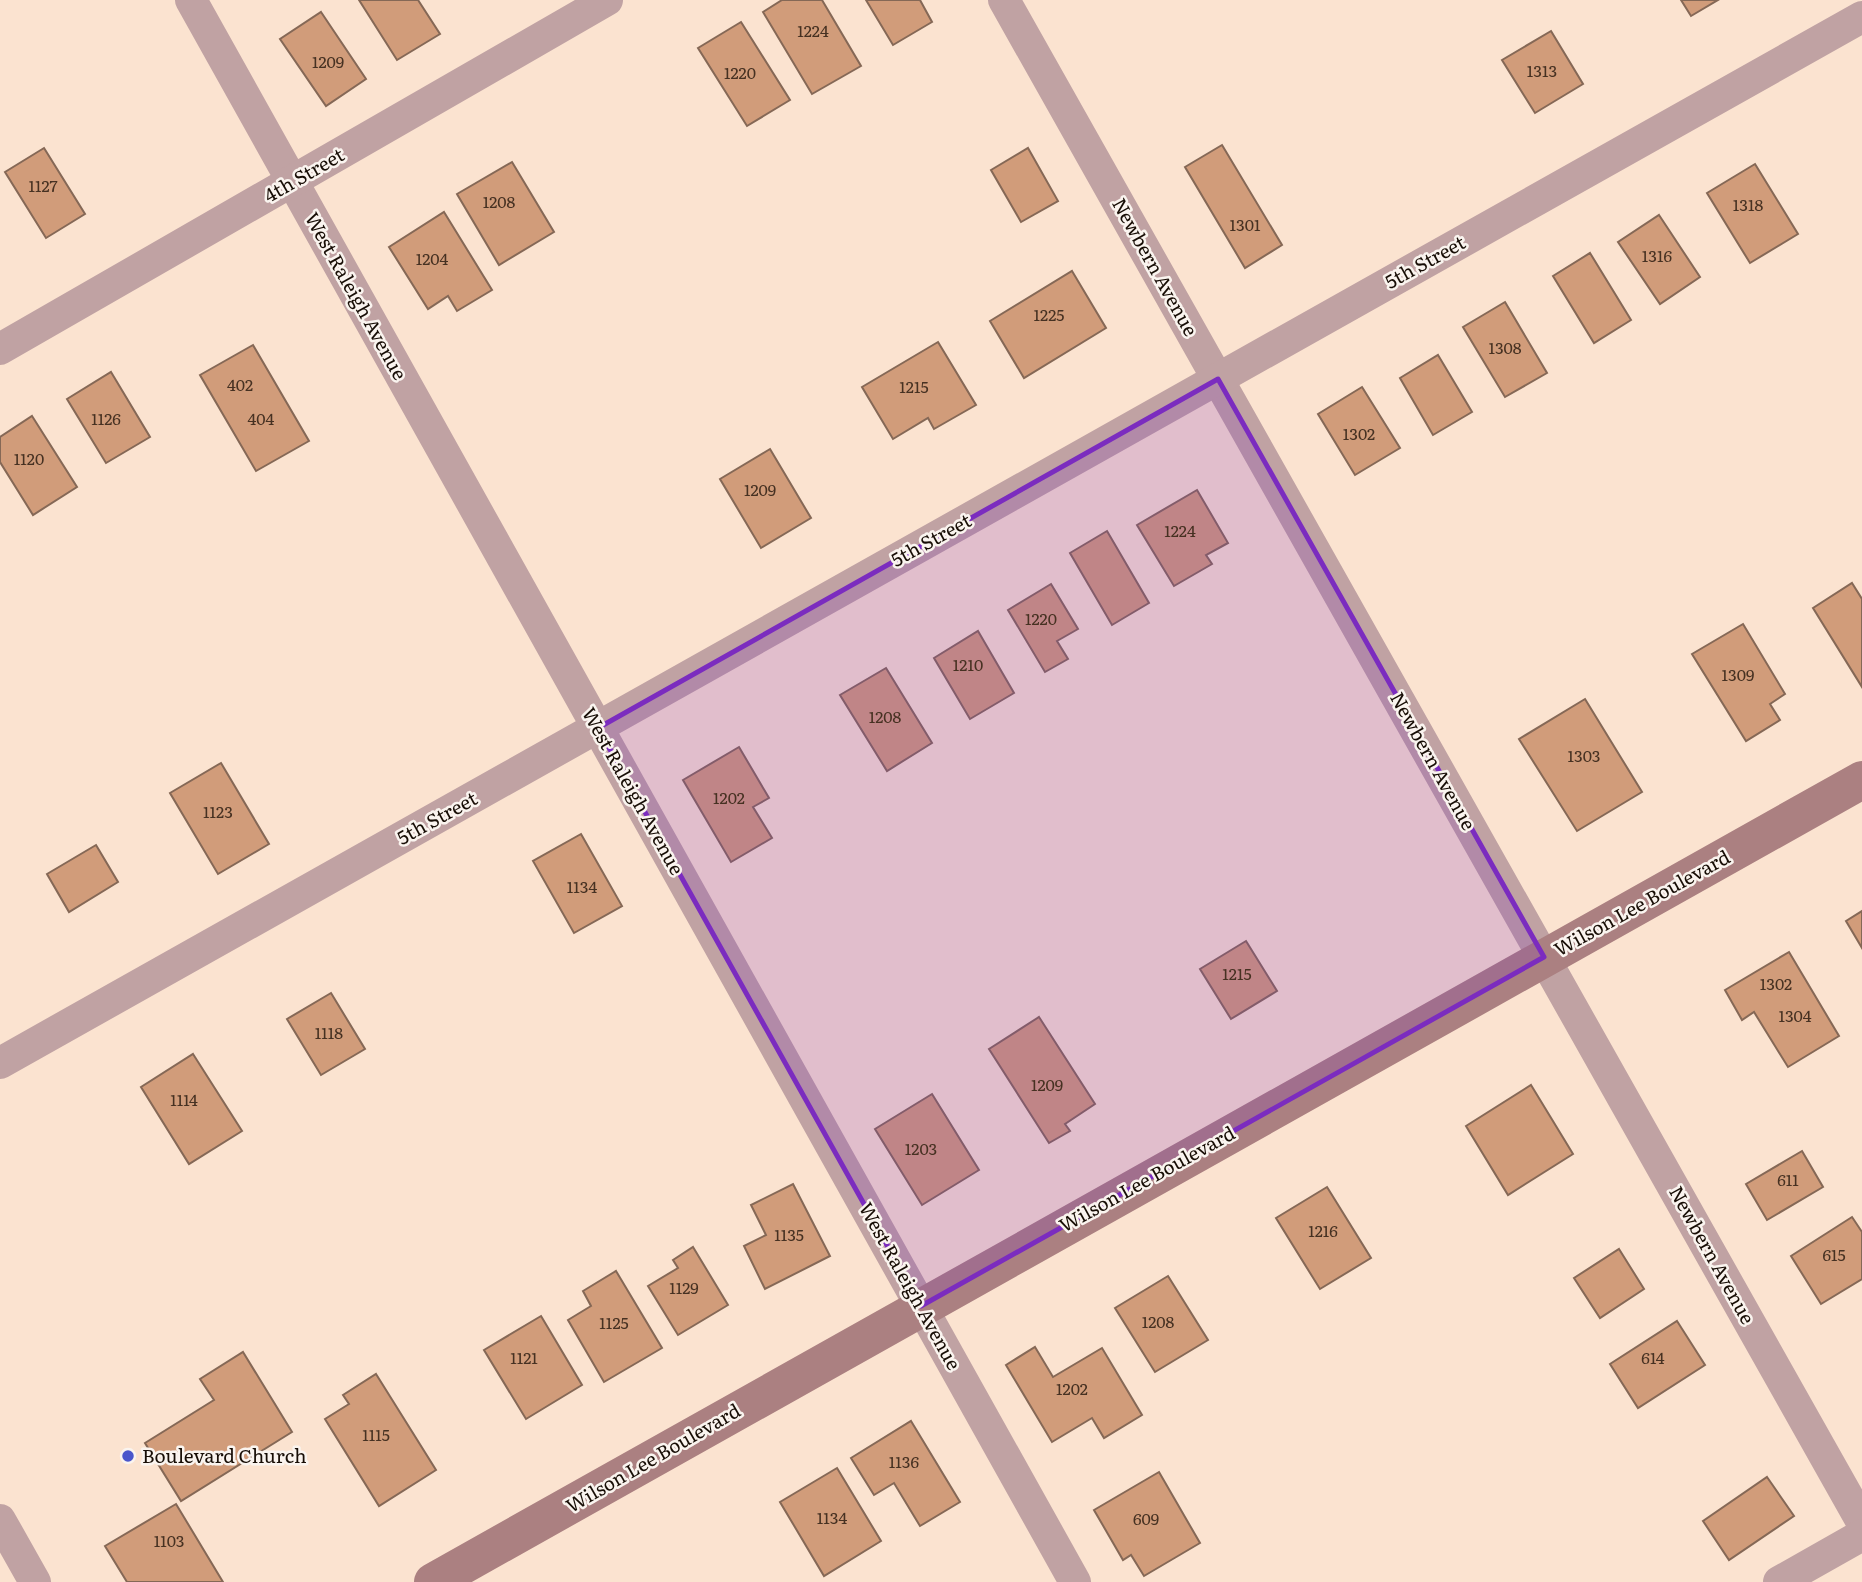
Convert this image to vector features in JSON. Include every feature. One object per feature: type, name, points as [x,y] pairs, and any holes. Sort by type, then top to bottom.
[{"type":"street","name":"West Raleigh Avenue","points":[[191,0],[1075,1582]]},
{"type":"street","name":"4th Street","points":[[0,349],[607,0]]},
{"type":"street","name":"Newbern Avenue","points":[[1004,0],[1862,1522]]},
{"type":"street","name":"5th Street","points":[[0,1063],[1862,17]]},
{"type":"street","name":"Wilson Lee Boulevard","points":[[433,1582],[1862,780]]},
{"type":"street","points":[[0,1520],[35,1582]]},
{"type":"street","points":[[1779,1582],[1862,1535]]},
{"type":"highlighted area","points":[[1218,379],[1544,957],[921,1306],[598,728]]},
{"type":"building","points":[[359,0],[418,0],[440,34],[397,60]]},
{"type":"building","points":[[782,0],[822,0],[861,66],[812,94],[763,12]]},
{"type":"building","points":[[866,0],[920,0],[932,22],[893,45]]},
{"type":"building","points":[[1681,0],[1718,0],[1691,16]]},
{"type":"building","points":[[321,12],[366,79],[326,106],[280,39]]},
{"type":"building","points":[[741,22],[790,100],[747,126],[698,48]]},
{"type":"building","points":[[1551,31],[1583,84],[1535,113],[1502,60]]},
{"type":"building","points":[[1222,145],[1282,245],[1245,268],[1185,167]]},
{"type":"building","points":[[44,148],[85,214],[46,238],[5,172]]},
{"type":"building","points":[[1028,148],[1058,201],[1021,222],[991,170]]},
{"type":"building","points":[[512,162],[554,232],[499,265],[457,194]]},
{"type":"building","points":[[1755,164],[1798,234],[1750,263],[1707,193]]},
{"type":"building","points":[[444,212],[492,290],[457,311],[448,296],[428,309],[389,247]]},
{"type":"building","points":[[1659,215],[1700,277],[1660,304],[1618,242]]},
{"type":"building","points":[[1590,253],[1631,320],[1594,343],[1553,276]]},
{"type":"building","points":[[1072,271],[1106,328],[1024,378],[990,321]]},
{"type":"building","points":[[1505,302],[1547,373],[1505,397],[1463,327]]},
{"type":"building","points":[[938,342],[976,405],[934,429],[928,418],[893,439],[862,387]]},
{"type":"building","points":[[253,345],[309,441],[256,471],[200,375]]},
{"type":"building","points":[[1438,355],[1472,412],[1433,435],[1400,378]]},
{"type":"building","points":[[111,372],[150,437],[106,463],[67,399]]},
{"type":"building","points":[[1362,387],[1400,448],[1355,475],[1318,414]]},
{"type":"building","points":[[32,416],[77,487],[33,515],[0,462],[0,437]]},
{"type":"building","points":[[770,449],[811,518],[761,548],[720,479]]},
{"type":"building","points":[[1197,490],[1228,543],[1206,555],[1212,564],[1174,586],[1137,525]]},
{"type":"building","points":[[1107,531],[1149,603],[1112,625],[1070,553]]},
{"type":"building","points":[[1852,583],[1862,599],[1862,687],[1813,608]]},
{"type":"building","points":[[1051,584],[1078,629],[1057,641],[1068,659],[1045,672],[1008,610]]},
{"type":"building","points":[[1743,624],[1785,694],[1770,704],[1780,720],[1746,741],[1692,654]]},
{"type":"building","points":[[978,631],[1014,693],[970,719],[934,658]]},
{"type":"building","points":[[886,668],[932,743],[887,771],[840,695]]},
{"type":"building","points":[[1585,699],[1642,792],[1577,831],[1519,739]]},
{"type":"building","points":[[739,747],[769,798],[753,807],[772,838],[731,862],[683,780]]},
{"type":"building","points":[[221,763],[269,844],[218,874],[170,793]]},
{"type":"building","points":[[581,834],[622,906],[574,933],[533,861]]},
{"type":"building","points":[[96,845],[118,882],[69,912],[47,874]]},
{"type":"building","points":[[1862,911],[1862,948],[1846,921]]},
{"type":"building","points":[[1246,941],[1277,991],[1231,1019],[1200,969]]},
{"type":"building","points":[[1789,952],[1839,1036],[1788,1067],[1754,1012],[1742,1020],[1725,990]]},
{"type":"building","points":[[331,993],[365,1049],[321,1075],[287,1019]]},
{"type":"building","points":[[1039,1017],[1095,1104],[1065,1124],[1070,1131],[1049,1143],[989,1049]]},
{"type":"building","points":[[193,1054],[242,1131],[189,1164],[141,1087]]},
{"type":"building","points":[[1531,1085],[1573,1154],[1508,1195],[1466,1126]]},
{"type":"building","points":[[932,1094],[979,1170],[922,1205],[875,1129]]},
{"type":"building","points":[[1802,1151],[1823,1187],[1767,1220],[1746,1184]]},
{"type":"building","points":[[793,1184],[830,1256],[765,1289],[744,1246],[766,1235],[751,1205]]},
{"type":"building","points":[[1327,1187],[1371,1258],[1320,1289],[1276,1218]]},
{"type":"building","points":[[1852,1217],[1862,1232],[1862,1279],[1821,1304],[1791,1256]]},
{"type":"building","points":[[693,1247],[728,1305],[678,1335],[648,1286],[678,1268],[673,1260]]},
{"type":"building","points":[[1619,1249],[1644,1289],[1600,1318],[1574,1278]]},
{"type":"building","points":[[616,1271],[662,1348],[604,1382],[568,1320],[591,1306],[583,1291]]},
{"type":"building","points":[[1168,1276],[1208,1340],[1155,1372],[1115,1308]]},
{"type":"building","points":[[541,1316],[582,1385],[526,1419],[484,1350]]},
{"type":"building","points":[[1677,1321],[1705,1365],[1638,1408],[1610,1364]]},
{"type":"building","points":[[1035,1347],[1053,1377],[1102,1348],[1142,1415],[1104,1438],[1092,1418],[1052,1442],[1006,1365]]},
{"type":"building","points":[[243,1352],[292,1432],[181,1501],[145,1443],[214,1400],[200,1379]]},
{"type":"building","points":[[376,1374],[436,1470],[379,1506],[325,1419],[349,1404],[343,1395]]},
{"type":"building","points":[[911,1421],[960,1502],[920,1526],[894,1483],[874,1495],[851,1458]]},
{"type":"building","points":[[837,1468],[881,1541],[824,1576],[780,1502]]},
{"type":"building","points":[[1159,1472],[1200,1543],[1144,1576],[1131,1555],[1123,1560],[1094,1510]]},
{"type":"building","points":[[1767,1477],[1794,1516],[1729,1560],[1703,1521]]},
{"type":"building","points":[[176,1504],[223,1582],[127,1582],[105,1546]]},
{"type":"place","name":"Boulevard Church","points":[[128,1456]]}]
